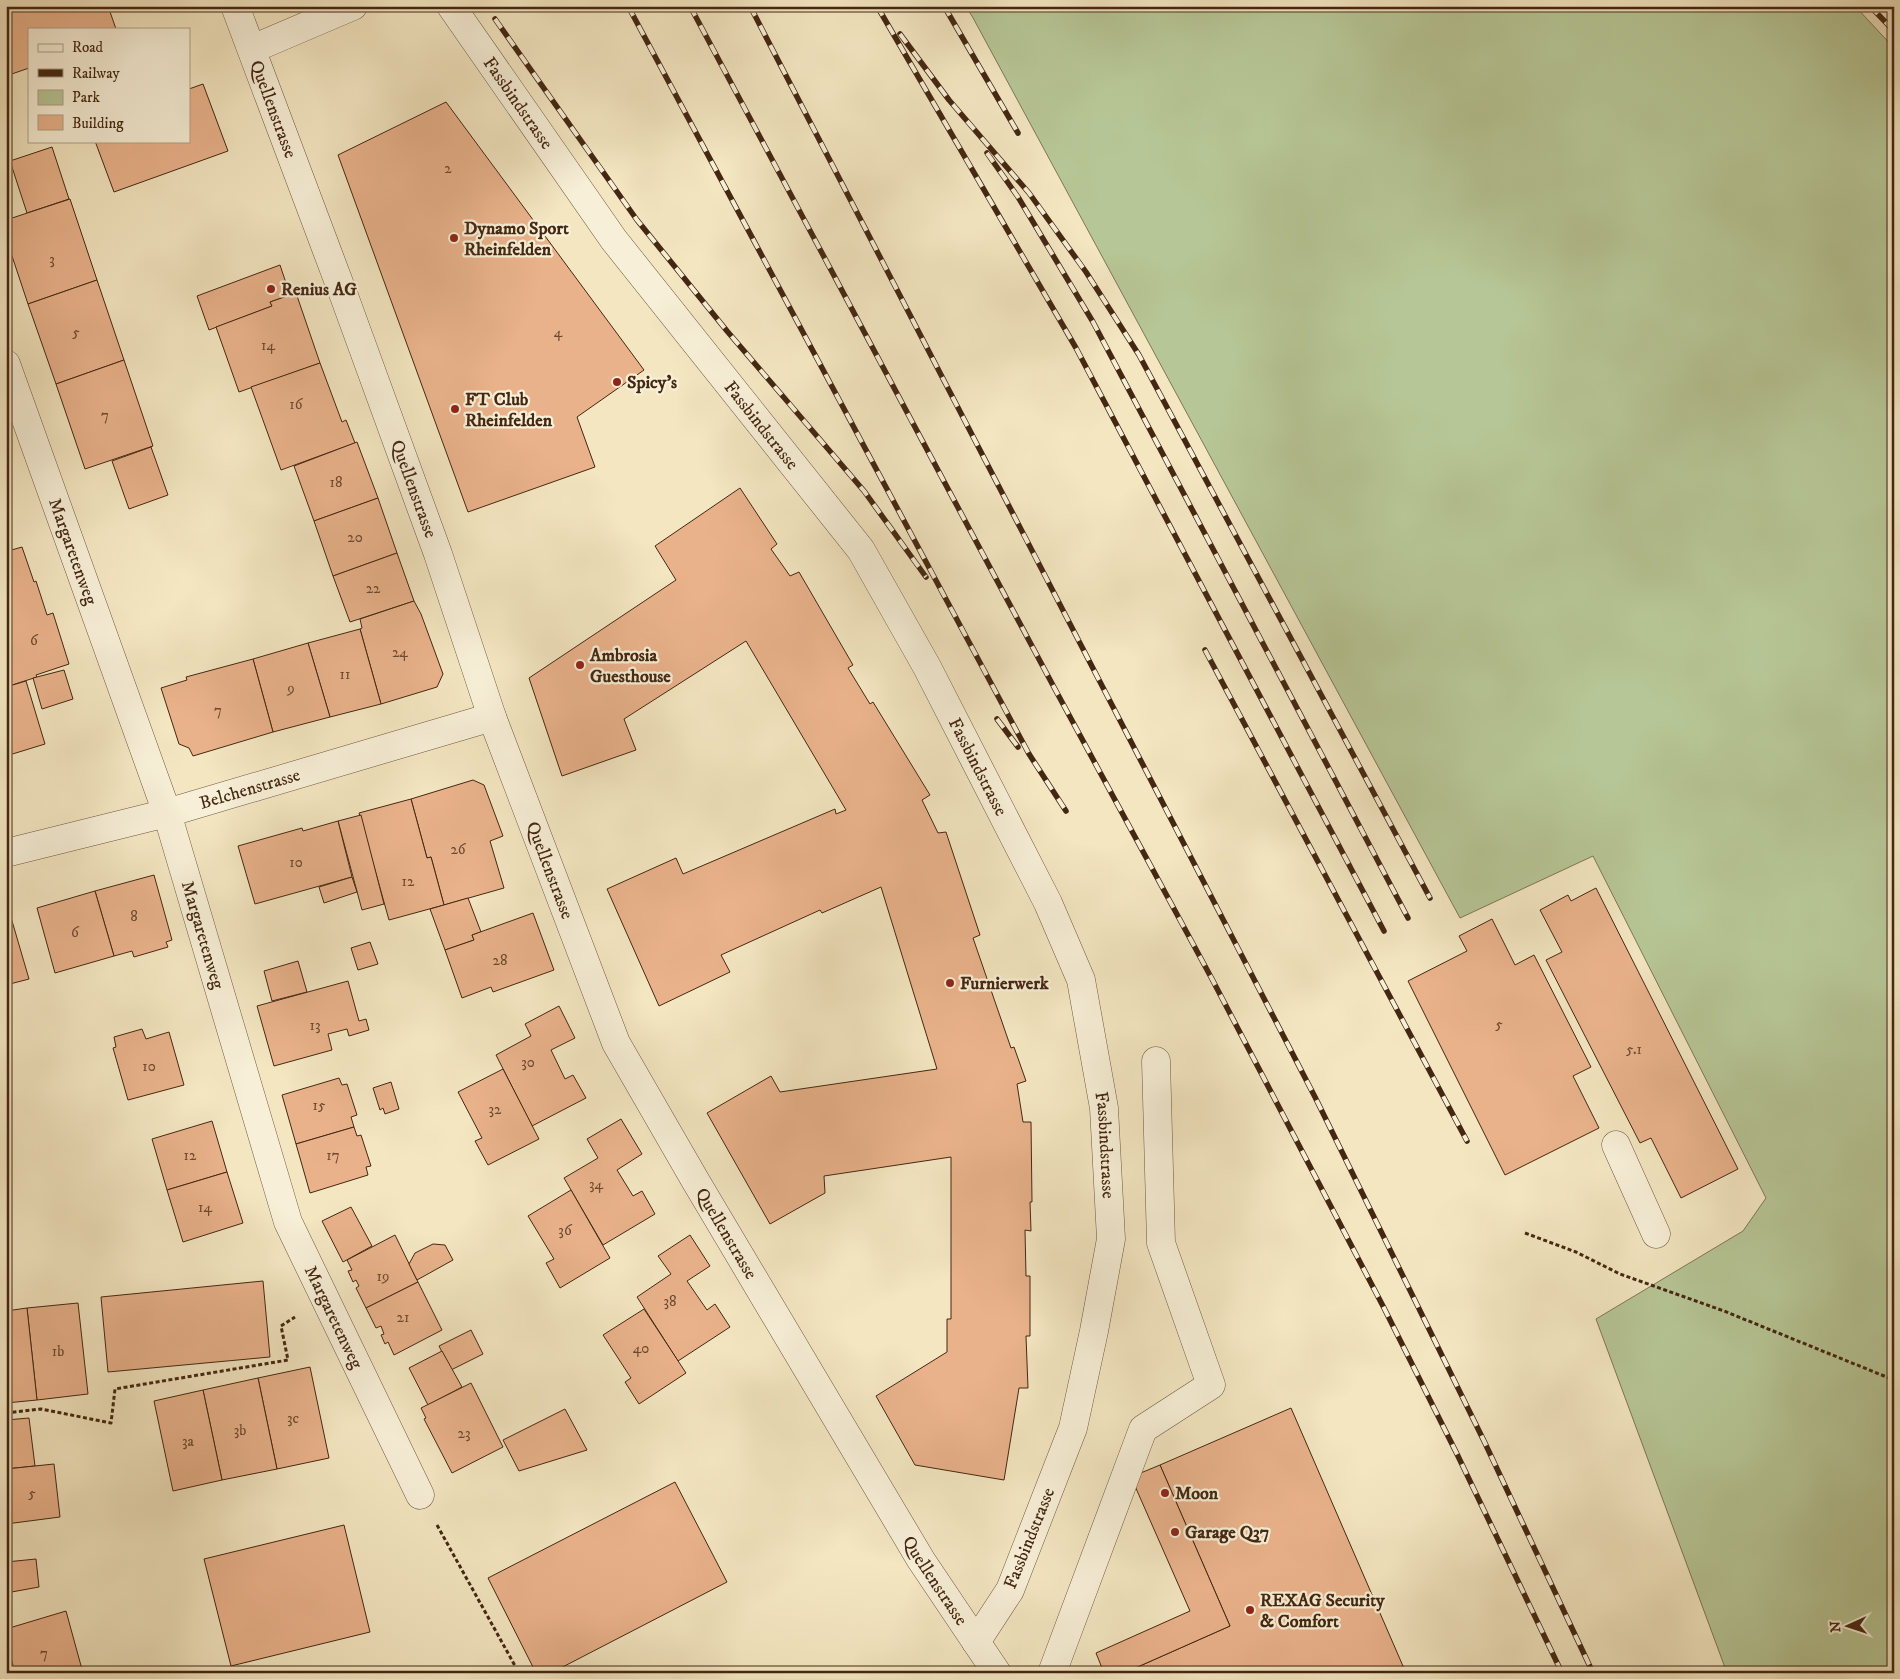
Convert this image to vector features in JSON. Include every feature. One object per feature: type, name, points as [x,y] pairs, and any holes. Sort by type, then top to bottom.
[{"type":"street","name":"Quellenstrasse","points":[[235,6],[438,554],[492,717],[616,1043],[694,1180],[911,1544],[996,1673]]},
{"type":"street","points":[[252,49],[353,6]]},
{"type":"street","name":"Fassbindstrasse","points":[[451,6],[614,240],[861,550],[940,693],[1048,903],[1081,980],[1104,1108],[1111,1239],[1094,1331],[1072,1428],[1010,1590],[976,1642]]},
{"type":"street","name":"Margaretenweg","points":[[6,364],[167,813],[288,1222],[420,1494]]},
{"type":"street","name":"Belchenstrasse","points":[[6,853],[167,813],[492,717]]},
{"type":"street","points":[[1052,1673],[1143,1429],[1211,1385],[1161,1243],[1156,1061]]},
{"type":"street","points":[[1616,1145],[1656,1234]]},
{"type":"path","points":[[1525,1233],[1576,1252],[1620,1274],[1724,1311],[1894,1380]]},
{"type":"path","points":[[6,1413],[42,1409],[110,1423],[115,1389],[288,1360],[281,1326],[325,1298]]},
{"type":"path","points":[[420,1494],[519,1673]]},
{"type":"green space","points":[[965,6],[1855,6],[1894,48],[1894,1673],[1727,1673],[1596,1319],[1743,1231],[1766,1198],[1593,856],[1460,918]]},
{"type":"building","points":[[6,6],[108,6],[116,28],[28,28],[28,68],[6,76]]},
{"type":"building","points":[[203,84],[228,151],[114,192],[95,142],[190,142],[190,89]]},
{"type":"building","points":[[446,102],[644,370],[577,417],[595,467],[468,512],[338,155]]},
{"type":"building","points":[[52,147],[69,199],[27,213],[10,161]]},
{"type":"building","points":[[70,199],[97,280],[28,304],[6,238],[6,220]]},
{"type":"building","points":[[280,265],[290,295],[270,302],[272,306],[209,330],[197,296]]},
{"type":"building","points":[[97,280],[124,360],[56,384],[28,304]]},
{"type":"building","points":[[296,293],[320,363],[239,392],[216,327],[272,306],[270,302]]},
{"type":"building","points":[[124,360],[153,446],[85,469],[56,384]]},
{"type":"building","points":[[320,363],[342,422],[346,420],[355,443],[281,470],[251,387]]},
{"type":"building","points":[[357,442],[378,498],[314,521],[294,466]]},
{"type":"building","points":[[151,447],[168,495],[129,509],[112,461]]},
{"type":"building","name":"Furnierwerk","points":[[740,488],[777,544],[771,549],[790,576],[799,572],[853,665],[848,668],[870,704],[873,702],[930,795],[922,800],[938,833],[946,832],[980,935],[973,938],[1011,1048],[1014,1047],[1026,1081],[1017,1084],[1023,1122],[1031,1122],[1031,1231],[1025,1230],[1026,1276],[1030,1276],[1030,1336],[1026,1336],[1028,1388],[1019,1388],[1004,1480],[915,1465],[876,1396],[947,1352],[947,1319],[951,1319],[951,1157],[824,1176],[825,1193],[770,1224],[707,1113],[771,1076],[780,1092],[937,1069],[881,887],[822,913],[820,910],[721,955],[730,972],[659,1006],[607,889],[676,858],[683,874],[835,809],[836,814],[846,810],[746,641],[624,719],[636,750],[562,776],[529,678],[676,580],[655,546]]},
{"type":"building","points":[[378,498],[397,553],[333,576],[314,521]]},
{"type":"building","points":[[6,546],[8,551],[22,547],[47,615],[53,613],[69,664],[6,687]]},
{"type":"building","points":[[397,553],[414,601],[350,622],[333,576]]},
{"type":"building","points":[[414,601],[421,614],[443,674],[437,687],[381,704],[360,629],[362,628],[360,619]]},
{"type":"building","points":[[360,629],[381,704],[330,717],[308,643]]},
{"type":"building","points":[[308,643],[330,717],[273,732],[253,659]]},
{"type":"building","points":[[253,659],[273,732],[193,756],[189,748],[179,744],[161,688],[187,680],[186,677]]},
{"type":"building","points":[[64,670],[73,699],[42,709],[33,678]]},
{"type":"building","points":[[26,681],[45,744],[6,756],[6,687]]},
{"type":"building","points":[[473,780],[484,785],[503,836],[490,841],[504,888],[444,905],[431,857],[427,858],[411,799]]},
{"type":"building","points":[[411,799],[427,858],[431,857],[444,905],[389,920],[359,813]]},
{"type":"building","points":[[361,815],[384,904],[362,910],[338,821]]},
{"type":"building","points":[[338,821],[352,877],[255,904],[238,846],[302,828],[303,831]]},
{"type":"building","points":[[154,875],[172,940],[166,942],[168,947],[134,957],[132,951],[114,956],[95,891]]},
{"type":"building","points":[[352,877],[357,892],[324,903],[319,887]]},
{"type":"building","points":[[1596,888],[1738,1169],[1681,1198],[1651,1138],[1640,1143],[1546,960],[1562,952],[1540,910],[1568,895],[1571,901]]},
{"type":"building","points":[[95,891],[114,956],[55,973],[37,908]]},
{"type":"building","points":[[468,898],[481,932],[472,935],[474,940],[445,950],[430,909]]},
{"type":"building","points":[[533,913],[554,970],[493,992],[491,987],[462,998],[445,950],[474,940],[472,935]]},
{"type":"building","points":[[10,914],[29,979],[6,985],[6,915]]},
{"type":"building","points":[[1492,919],[1515,965],[1534,955],[1591,1067],[1573,1076],[1599,1128],[1505,1175],[1408,981],[1467,951],[1459,936]]},
{"type":"building","points":[[370,942],[378,964],[358,970],[351,948]]},
{"type":"building","points":[[298,961],[307,992],[272,1001],[264,971]]},
{"type":"building","points":[[348,981],[359,1021],[366,1019],[369,1030],[349,1036],[347,1029],[328,1034],[332,1050],[274,1066],[257,1006]]},
{"type":"building","points":[[559,1006],[575,1038],[551,1050],[565,1079],[573,1075],[586,1098],[532,1126],[496,1055],[531,1036],[525,1024]]},
{"type":"building","points":[[142,1029],[146,1039],[169,1032],[184,1085],[128,1100],[113,1048],[116,1047],[114,1037]]},
{"type":"building","points":[[503,1069],[539,1139],[488,1165],[475,1141],[482,1138],[458,1092]]},
{"type":"building","points":[[339,1078],[342,1085],[347,1084],[357,1115],[351,1117],[354,1127],[296,1144],[282,1095]]},
{"type":"building","points":[[391,1082],[399,1109],[385,1114],[383,1108],[380,1110],[373,1088]]},
{"type":"building","points":[[8,1089],[10,1117],[6,1120],[6,1090]]},
{"type":"building","points":[[621,1119],[642,1154],[617,1170],[633,1196],[642,1191],[655,1214],[603,1245],[564,1178],[598,1158],[587,1139]]},
{"type":"building","points":[[212,1121],[227,1172],[167,1190],[152,1139]]},
{"type":"building","points":[[354,1127],[357,1136],[361,1135],[371,1166],[366,1167],[368,1175],[310,1193],[296,1144]]},
{"type":"building","points":[[227,1172],[243,1223],[183,1242],[167,1190]]},
{"type":"building","points":[[571,1190],[610,1258],[560,1288],[546,1263],[554,1259],[528,1216]]},
{"type":"building","points":[[351,1207],[372,1246],[343,1262],[322,1221]]},
{"type":"building","points":[[395,1235],[418,1282],[366,1308],[356,1288],[359,1286],[356,1280],[353,1282],[348,1271],[352,1270],[347,1260]]},
{"type":"building","points":[[690,1235],[710,1266],[687,1281],[707,1310],[715,1304],[730,1327],[678,1361],[637,1297],[671,1274],[658,1256]]},
{"type":"building","points":[[433,1244],[445,1245],[453,1260],[417,1280],[409,1264],[415,1253]]},
{"type":"building","points":[[263,1281],[270,1357],[108,1372],[101,1297]]},
{"type":"building","points":[[418,1282],[442,1330],[394,1355],[388,1342],[385,1344],[381,1335],[384,1334],[381,1326],[376,1328],[366,1308]]},
{"type":"building","points":[[78,1303],[88,1394],[37,1400],[27,1308]]},
{"type":"building","points":[[27,1308],[37,1400],[6,1403],[6,1311]]},
{"type":"building","points":[[644,1309],[686,1373],[639,1404],[625,1382],[631,1378],[603,1335]]},
{"type":"building","points":[[471,1330],[483,1354],[451,1370],[439,1346]]},
{"type":"building","points":[[442,1351],[462,1387],[428,1405],[409,1368]]},
{"type":"building","points":[[310,1367],[329,1458],[277,1469],[258,1378]]},
{"type":"building","points":[[258,1378],[277,1469],[222,1480],[203,1390]]},
{"type":"building","points":[[471,1383],[503,1447],[452,1473],[424,1419],[426,1418],[421,1408]]},
{"type":"building","points":[[203,1390],[222,1480],[173,1491],[154,1401]]},
{"type":"building","points":[[1291,1408],[1406,1673],[1124,1673],[1230,1626],[1160,1465]]},
{"type":"building","points":[[565,1409],[587,1450],[519,1471],[503,1440]]},
{"type":"building","points":[[29,1418],[35,1466],[6,1469],[6,1420]]},
{"type":"building","points":[[54,1464],[60,1517],[6,1524],[6,1469]]},
{"type":"building","points":[[1160,1465],[1230,1626],[1124,1673],[1104,1673],[1096,1653],[1190,1611],[1131,1477]]},
{"type":"building","points":[[675,1482],[727,1582],[551,1673],[536,1673],[488,1578]]},
{"type":"building","points":[[344,1525],[370,1632],[231,1666],[204,1559]]},
{"type":"building","points":[[36,1559],[39,1587],[6,1593],[6,1562]]},
{"type":"building","points":[[66,1611],[83,1673],[8,1673],[6,1667],[13,1665],[6,1641],[6,1629]]},
{"type":"railway","points":[[628,6],[1029,754],[1066,811]]},
{"type":"railway","points":[[690,6],[1212,979],[1384,1308],[1457,1454],[1562,1673]]},
{"type":"railway","points":[[750,6],[1315,1097],[1484,1441],[1593,1673]]},
{"type":"railway","points":[[877,6],[1076,348],[1384,931]]},
{"type":"railway","points":[[944,6],[1018,133]]},
{"type":"railway","points":[[1870,6],[1894,31]]},
{"type":"railway","points":[[495,19],[637,220],[727,331],[864,491],[926,577]]},
{"type":"railway","points":[[900,34],[949,100],[1029,193],[1086,272],[1139,355],[1430,898]]},
{"type":"railway","points":[[987,153],[1018,197],[1093,322],[1408,918]]},
{"type":"railway","points":[[1205,650],[1467,1141]]},
{"type":"railway","points":[[997,719],[1018,747]]},
{"type":"place","name":"Dynamo Sport Rheinfelden","points":[[454,238]]},
{"type":"place","name":"Renius AG","points":[[271,289]]},
{"type":"place","name":"Spicy's","points":[[617,382]]},
{"type":"place","name":"FT Club Rheinfelden","points":[[455,409]]},
{"type":"place","name":"Ambrosia Guesthouse","points":[[580,665]]},
{"type":"place","name":"Furnierwerk","points":[[950,983]]},
{"type":"place","name":"Moon","points":[[1165,1493]]},
{"type":"place","name":"Garage Q37","points":[[1175,1532]]},
{"type":"place","name":"REXAG Security & Comfort","points":[[1250,1610]]}]
